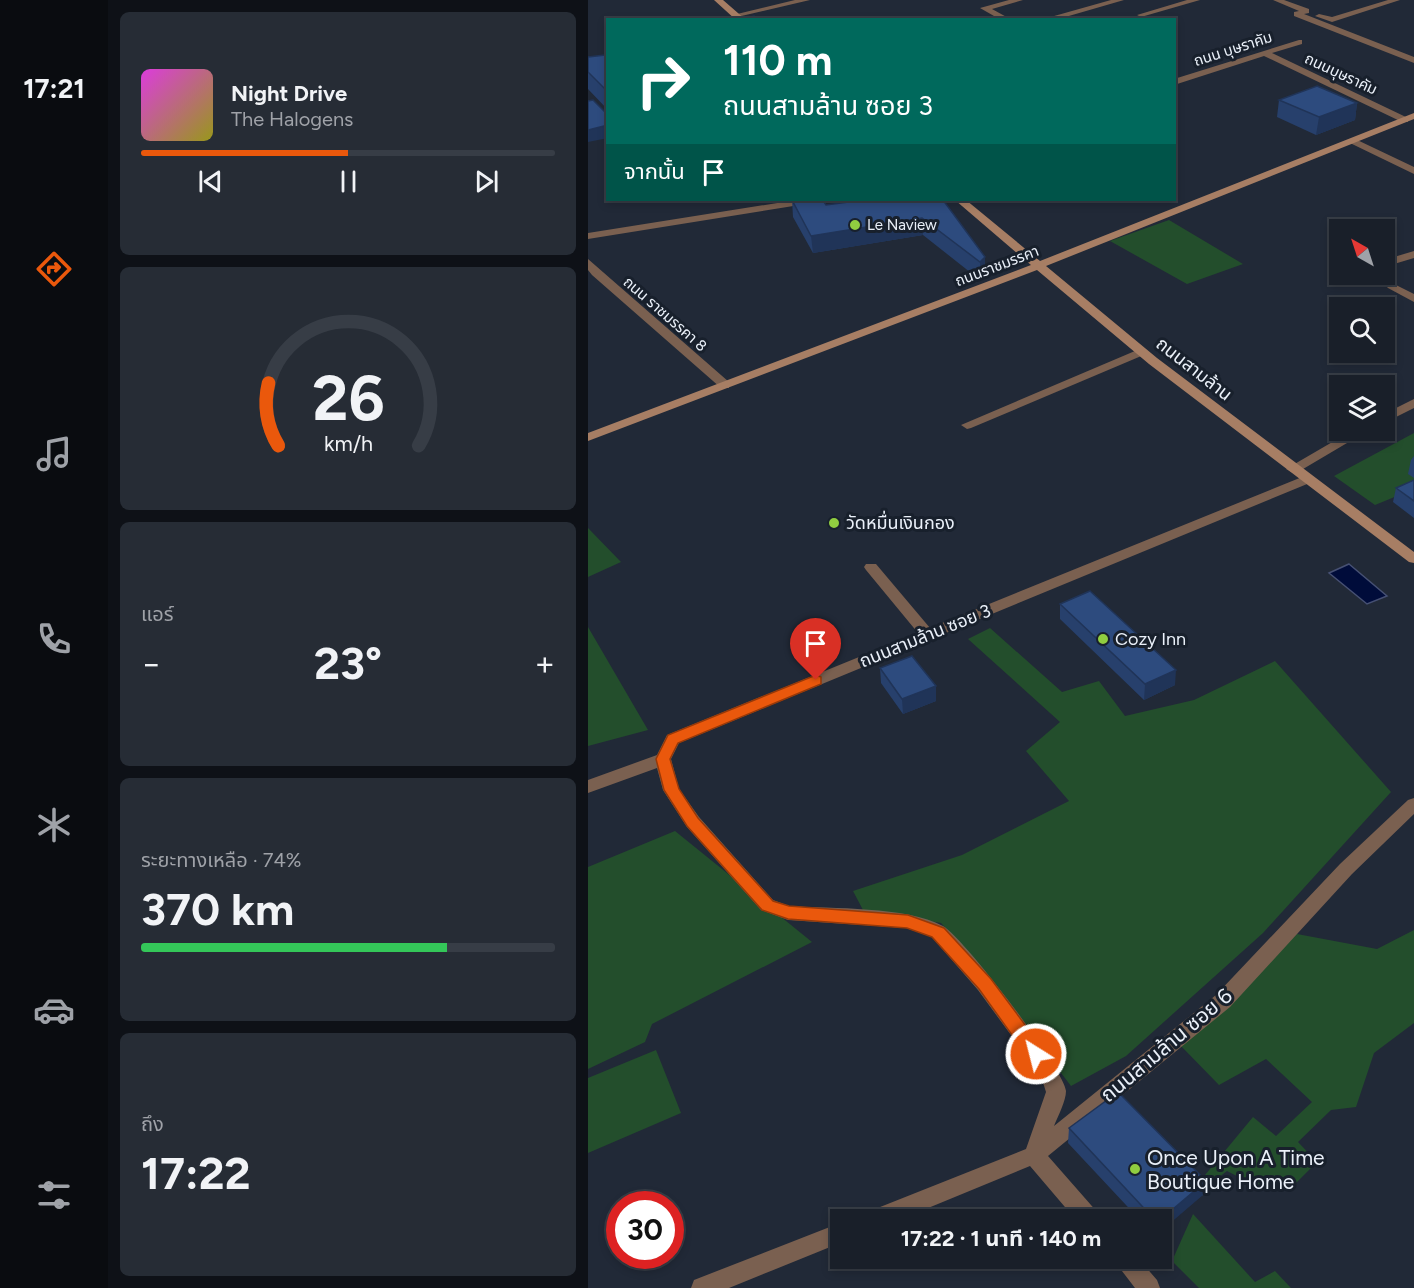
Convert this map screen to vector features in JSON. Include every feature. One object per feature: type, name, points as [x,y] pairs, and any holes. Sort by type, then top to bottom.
[{"type":"street","points":[[718,0],[739,17],[806,0]]},
{"type":"street","points":[[1004,18],[984,8],[1019,0]]},
{"type":"street","points":[[1052,18],[1120,0]]},
{"type":"street","points":[[1141,15],[1196,0]]},
{"type":"street","points":[[1277,0],[1332,20],[1396,0]]},
{"type":"street","points":[[1306,11],[1297,14],[1414,60]]},
{"type":"street","name":"ถนน บุษราคัม","points":[[1176,81],[1299,42]]},
{"type":"street","name":"ถนนบุษราคัม","points":[[1264,53],[1410,118]]},
{"type":"street","name":"ถนนราชมรรคา","points":[[588,438],[1040,265],[1410,118]]},
{"type":"street","points":[[1353,141],[1414,171]]},
{"type":"street","points":[[588,236],[806,201]]},
{"type":"street","name":"ถนนสามล้าน","points":[[961,201],[1142,352],[1414,559]]},
{"type":"street","points":[[1395,260],[1414,254]]},
{"type":"street","name":"ถนน ราชมรรคา 8","points":[[588,262],[592,275],[725,385]]},
{"type":"street","points":[[1392,286],[1414,299]]},
{"type":"street","points":[[967,425],[1142,352]]},
{"type":"street","points":[[1395,413],[1414,403]]},
{"type":"street","points":[[1293,469],[1343,441]]},
{"type":"street","name":"ถนนสามล้าน ซอย 3","points":[[663,759],[673,739],[1307,479]]},
{"type":"street","points":[[871,567],[928,635]]},
{"type":"street","points":[[588,788],[663,759],[671,790],[693,822],[767,905],[788,913],[908,921],[938,932],[985,984],[1049,1072],[1056,1092],[1034,1155],[1081,1209]]},
{"type":"street","name":"ถนนสามล้าน ซอย 6","points":[[900,1209],[1034,1155],[1223,1001],[1346,870],[1414,804]]},
{"type":"street","points":[[702,1288],[830,1237]]},
{"type":"street","points":[[1133,1269],[1149,1288]]},
{"type":"green space","points":[[1169,220],[1243,264],[1187,284],[1110,241]]},
{"type":"green space","points":[[1414,433],[1414,489],[1375,505],[1334,476]]},
{"type":"green space","points":[[588,528],[621,562],[588,577]]},
{"type":"green space","points":[[588,627],[648,730],[588,746]]},
{"type":"green space","points":[[990,628],[1062,692],[1099,681],[1125,716],[1194,700],[1275,661],[1391,792],[1263,933],[1126,1056],[1071,1086],[970,954],[941,923],[863,910],[853,891],[962,855],[1069,801],[1026,751],[1060,722],[968,639]]},
{"type":"green space","points":[[675,831],[812,942],[652,1024],[645,1042],[588,1069],[588,867]]},
{"type":"green space","points":[[1414,930],[1414,1023],[1374,1053],[1356,1107],[1331,1110],[1298,1142],[1317,1162],[1292,1187],[1276,1175],[1258,1187],[1227,1171],[1214,1181],[1205,1175],[1253,1117],[1276,1136],[1312,1102],[1266,1059],[1219,1085],[1180,1045],[1297,934],[1377,949]]},
{"type":"green space","points":[[656,1050],[681,1113],[588,1153],[588,1078]]},
{"type":"green space","points":[[1193,1214],[1255,1282],[1275,1271],[1291,1288],[1199,1288],[1172,1261]]},
{"type":"shaded area","points":[[1349,564],[1387,596],[1367,604],[1329,573]]},
{"type":"building","points":[[606,53],[606,90],[588,72],[588,57]]},
{"type":"building","points":[[1317,86],[1357,103],[1319,117],[1279,100]]},
{"type":"building","points":[[593,100],[606,113],[606,126],[588,130],[588,101]]},
{"type":"building","points":[[793,201],[824,201],[826,205],[856,201],[944,201],[985,257],[980,262],[922,218],[811,236]]},
{"type":"building","points":[[1414,480],[1414,501],[1396,488]]},
{"type":"building","points":[[1090,591],[1176,670],[1145,684],[1060,604]]},
{"type":"building","points":[[912,656],[936,686],[902,699],[880,668]]},
{"type":"building","name":"Once Upon A Time Boutique Home","points":[[1118,1092],[1206,1181],[1172,1210],[1145,1209],[1069,1128]]},
{"type":"place","name":"Le Naview","points":[[855,225]]},
{"type":"place","name":"วัดหมื่นเงินกอง","points":[[834,523]]},
{"type":"place","name":"Cozy Inn","points":[[1103,639]]},
{"type":"place","name":"Once Upon A Time Boutique Home","points":[[1135,1169]]},
{"type":"route","points":[[816,680],[673,739],[663,759],[671,790],[693,822],[767,905],[788,913],[908,921],[938,932],[985,984],[1036,1054]]}]
